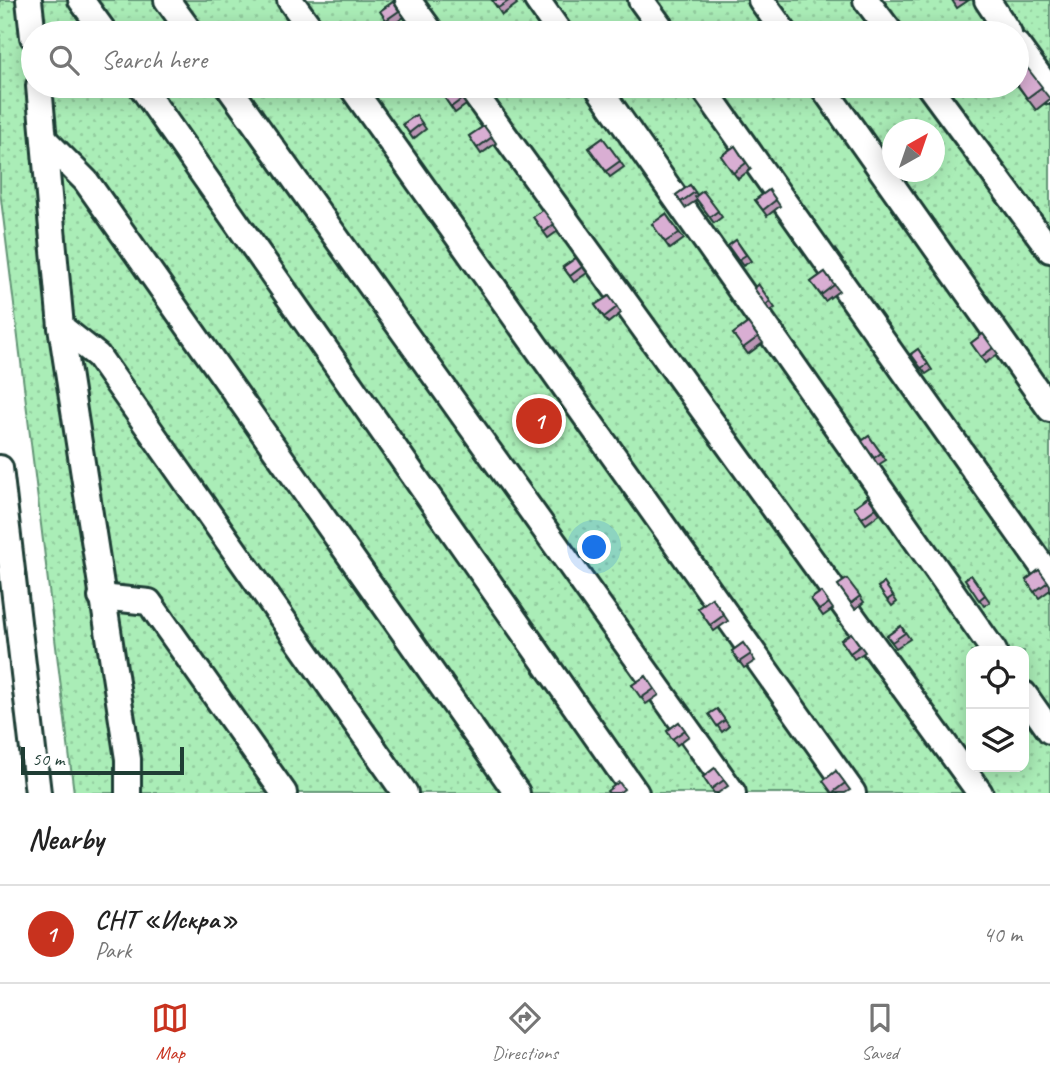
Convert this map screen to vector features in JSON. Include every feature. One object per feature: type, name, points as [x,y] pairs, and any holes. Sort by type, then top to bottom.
[{"type":"lane","points":[[29,0],[31,21]]},
{"type":"lane","points":[[81,0],[96,21]]},
{"type":"lane","points":[[167,0],[182,21]]},
{"type":"lane","points":[[290,0],[305,21]]},
{"type":"lane","points":[[408,0],[423,21]]},
{"type":"lane","points":[[537,0],[552,21]]},
{"type":"lane","points":[[641,0],[656,21]]},
{"type":"lane","points":[[761,0],[776,21]]},
{"type":"lane","points":[[866,0],[882,21]]},
{"type":"lane","points":[[987,0],[1001,21]]},
{"type":"lane","points":[[1029,62],[1050,91]]},
{"type":"lane","points":[[40,98],[61,327],[128,759],[128,793]]},
{"type":"lane","points":[[149,98],[636,793]]},
{"type":"lane","points":[[237,98],[733,793]]},
{"type":"lane","points":[[360,98],[853,793]]},
{"type":"lane","points":[[478,98],[980,793]]},
{"type":"lane","points":[[605,98],[990,646]]},
{"type":"lane","points":[[711,98],[1050,577]]},
{"type":"lane","points":[[830,98],[1050,409]]},
{"type":"lane","points":[[938,98],[1050,250]]},
{"type":"lane","points":[[45,140],[86,181],[517,793]]},
{"type":"lane","points":[[61,327],[98,356],[405,793]]},
{"type":"lane","points":[[0,468],[38,793]]},
{"type":"lane","points":[[101,597],[149,602],[284,793]]},
{"type":"lane","points":[[1029,701],[1050,731]]},
{"type":"green space","points":[[0,0],[1050,0],[1050,793],[74,793],[0,191]]},
{"type":"building","points":[[492,0],[510,0],[498,8]]},
{"type":"building","points":[[393,2],[399,11],[386,20],[380,11]]},
{"type":"building","points":[[1029,70],[1042,87],[1029,97]]},
{"type":"building","points":[[445,98],[461,98],[462,99],[451,107]]},
{"type":"building","points":[[416,115],[422,123],[409,133],[403,124]]},
{"type":"building","points":[[484,126],[492,137],[477,148],[469,136]]},
{"type":"building","points":[[603,138],[620,161],[606,171],[589,148]]},
{"type":"building","points":[[735,146],[746,163],[733,173],[721,156]]},
{"type":"building","points":[[690,185],[695,192],[681,202],[676,195]]},
{"type":"building","points":[[769,190],[776,200],[763,210],[755,200]]},
{"type":"building","points":[[703,191],[718,211],[710,217],[695,197]]},
{"type":"building","points":[[543,210],[554,224],[544,232],[533,217]]},
{"type":"building","points":[[666,214],[679,233],[665,242],[652,224]]},
{"type":"building","points":[[736,240],[746,255],[738,260],[728,246]]},
{"type":"building","points":[[576,258],[582,267],[570,276],[563,267]]},
{"type":"building","points":[[825,272],[834,285],[821,295],[811,282]]},
{"type":"building","points":[[758,284],[770,301],[766,305],[754,288]]},
{"type":"building","points":[[609,296],[617,307],[604,317],[595,305]]},
{"type":"building","points":[[748,323],[758,337],[743,348],[733,334]]},
{"type":"building","points":[[983,334],[993,348],[981,357],[971,343]]},
{"type":"building","points":[[918,349],[928,364],[921,368],[911,354]]},
{"type":"building","points":[[869,436],[881,453],[874,458],[862,441]]},
{"type":"building","points":[[868,497],[876,508],[862,518],[854,507]]},
{"type":"building","points":[[1039,570],[1048,582],[1034,592],[1026,580]]},
{"type":"building","points":[[971,575],[985,595],[979,600],[965,579]]},
{"type":"building","points":[[847,579],[860,596],[851,603],[838,585]]},
{"type":"building","points":[[884,583],[893,596],[887,600],[878,587]]},
{"type":"building","points":[[821,592],[829,603],[819,610],[811,599]]},
{"type":"building","points":[[712,598],[724,615],[710,625],[698,608]]},
{"type":"building","points":[[901,626],[905,633],[892,642],[887,636]]},
{"type":"building","points":[[851,633],[860,646],[850,653],[841,640]]},
{"type":"building","points":[[743,643],[751,654],[739,662],[732,651]]},
{"type":"building","points":[[646,676],[654,689],[641,698],[632,685]]},
{"type":"building","points":[[717,709],[725,720],[717,726],[709,714]]},
{"type":"building","points":[[679,722],[685,730],[672,739],[667,731]]},
{"type":"building","points":[[715,768],[724,780],[711,789],[703,777]]},
{"type":"building","points":[[836,771],[845,783],[832,793],[823,781]]},
{"type":"building","points":[[619,782],[624,789],[619,793],[607,791]]},
{"type":"place","name":"СНТ «Искра»","points":[[539,421]]}]
